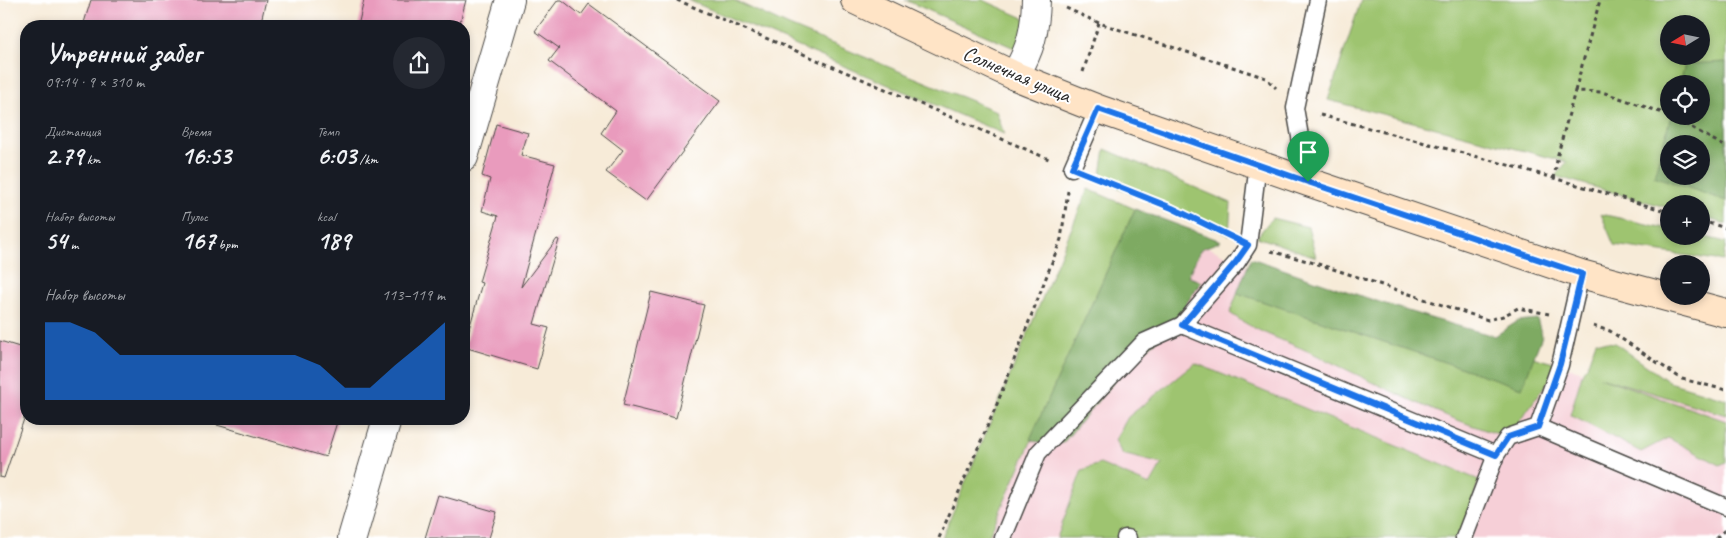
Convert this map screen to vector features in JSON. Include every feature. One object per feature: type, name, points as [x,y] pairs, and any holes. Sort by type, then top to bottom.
[{"type":"main road","name":"Солнечная улица","points":[[855,0],[1015,76],[1098,109],[1582,274],[1726,313]]},
{"type":"street","points":[[470,137],[510,0]]},
{"type":"street","points":[[1015,76],[1028,54],[1035,23],[1049,3]]},
{"type":"street","points":[[352,538],[385,425]]},
{"type":"lane","points":[[1308,182],[1295,108],[1318,0]]},
{"type":"lane","points":[[1072,168],[1098,109]]},
{"type":"lane","points":[[1003,538],[1038,453],[1144,342],[1182,325],[1236,262],[1248,245],[1258,164]]},
{"type":"lane","points":[[1538,427],[1560,364],[1582,274]]},
{"type":"lane","points":[[1182,325],[1496,455]]},
{"type":"lane","points":[[1464,538],[1496,455],[1508,437],[1538,427],[1726,507]]},
{"type":"path","points":[[677,0],[1072,168],[1172,208],[1248,245],[1318,264],[1488,320],[1503,316],[1518,308],[1570,318],[1610,331],[1682,379],[1726,390]]},
{"type":"path","points":[[1554,179],[1558,154],[1600,0]]},
{"type":"path","points":[[1049,3],[1099,23],[1266,78],[1295,108],[1660,209]]},
{"type":"path","points":[[1575,91],[1602,92],[1660,112]]},
{"type":"path","points":[[1686,125],[1726,147]]},
{"type":"path","points":[[939,538],[997,404],[1061,239],[1072,168]]},
{"type":"path","points":[[1710,224],[1726,228]]},
{"type":"path","points":[[1716,538],[1726,529]]},
{"type":"shaded area","points":[[1135,209],[1237,262],[1470,338],[1726,415],[1726,538],[988,538],[1030,439]]},
{"type":"green space","points":[[688,0],[733,0],[789,26],[996,111],[1004,134]]},
{"type":"green space","points":[[905,0],[983,0],[1035,23],[1028,54]]},
{"type":"green space","points":[[1361,0],[1726,0],[1726,224],[1710,220],[1710,195],[1660,195],[1660,205],[1555,176],[1567,162],[1328,100]]},
{"type":"green space","points":[[1726,62],[1726,201],[1680,185],[1710,185],[1710,135],[1666,135],[1668,125],[1710,125],[1710,75],[1682,75],[1685,65],[1710,65],[1710,63]]},
{"type":"green space","points":[[1105,149],[1231,203],[1229,235],[1172,208],[1100,181]]},
{"type":"green space","points":[[1660,155],[1660,178],[1654,176]]},
{"type":"green space","points":[[1088,189],[1135,209],[988,538],[942,538]]},
{"type":"green space","points":[[1135,209],[1221,241],[1201,249],[1188,276],[1201,282],[1168,331],[1128,365],[1063,443],[1044,444],[1030,439]]},
{"type":"green space","points":[[1601,214],[1660,227],[1660,245],[1710,245],[1710,238],[1726,242],[1723,261],[1710,259],[1710,255],[1682,255],[1614,245]]},
{"type":"green space","points":[[1272,218],[1308,227],[1316,257],[1257,237]]},
{"type":"green space","points":[[1251,258],[1403,309],[1495,336],[1518,321],[1537,319],[1542,336],[1522,388],[1237,293]]},
{"type":"green space","points":[[1245,273],[1560,365],[1508,437],[1433,410],[1312,353],[1260,331],[1240,320],[1230,313]]},
{"type":"green space","points":[[1596,341],[1615,343],[1669,382],[1726,399],[1726,415],[1600,377],[1726,421],[1726,462],[1720,465],[1668,438],[1641,452],[1570,415],[1583,371],[1587,366]]},
{"type":"green space","points":[[1195,363],[1479,480],[1461,538],[1057,538],[1082,470],[1100,464],[1150,485],[1162,464],[1122,454],[1115,440],[1128,417]]},
{"type":"building","points":[[91,0],[266,0],[261,20],[85,20]]},
{"type":"building","points":[[364,0],[466,0],[461,20],[359,20]]},
{"type":"building","points":[[558,0],[562,0],[581,15],[589,4],[720,101],[646,201],[606,172],[623,150],[601,133],[616,111],[549,61],[559,48],[535,31]]},
{"type":"building","points":[[496,124],[528,133],[521,155],[555,164],[521,287],[557,239],[559,240],[534,324],[549,328],[537,369],[470,349],[470,326],[482,283],[479,282],[498,216],[482,211],[490,179],[482,176]]},
{"type":"building","points":[[651,292],[704,305],[676,418],[623,405]]},
{"type":"building","points":[[0,341],[20,347],[20,425],[22,425],[4,478],[0,477]]},
{"type":"building","points":[[217,425],[336,425],[326,457]]},
{"type":"building","points":[[438,495],[497,512],[489,538],[425,538]]},
{"type":"route","points":[[1098,109],[1308,182],[1582,274],[1560,364],[1538,427],[1508,437],[1496,455],[1182,325],[1236,262],[1248,245],[1172,208],[1072,168],[1098,109]]}]
